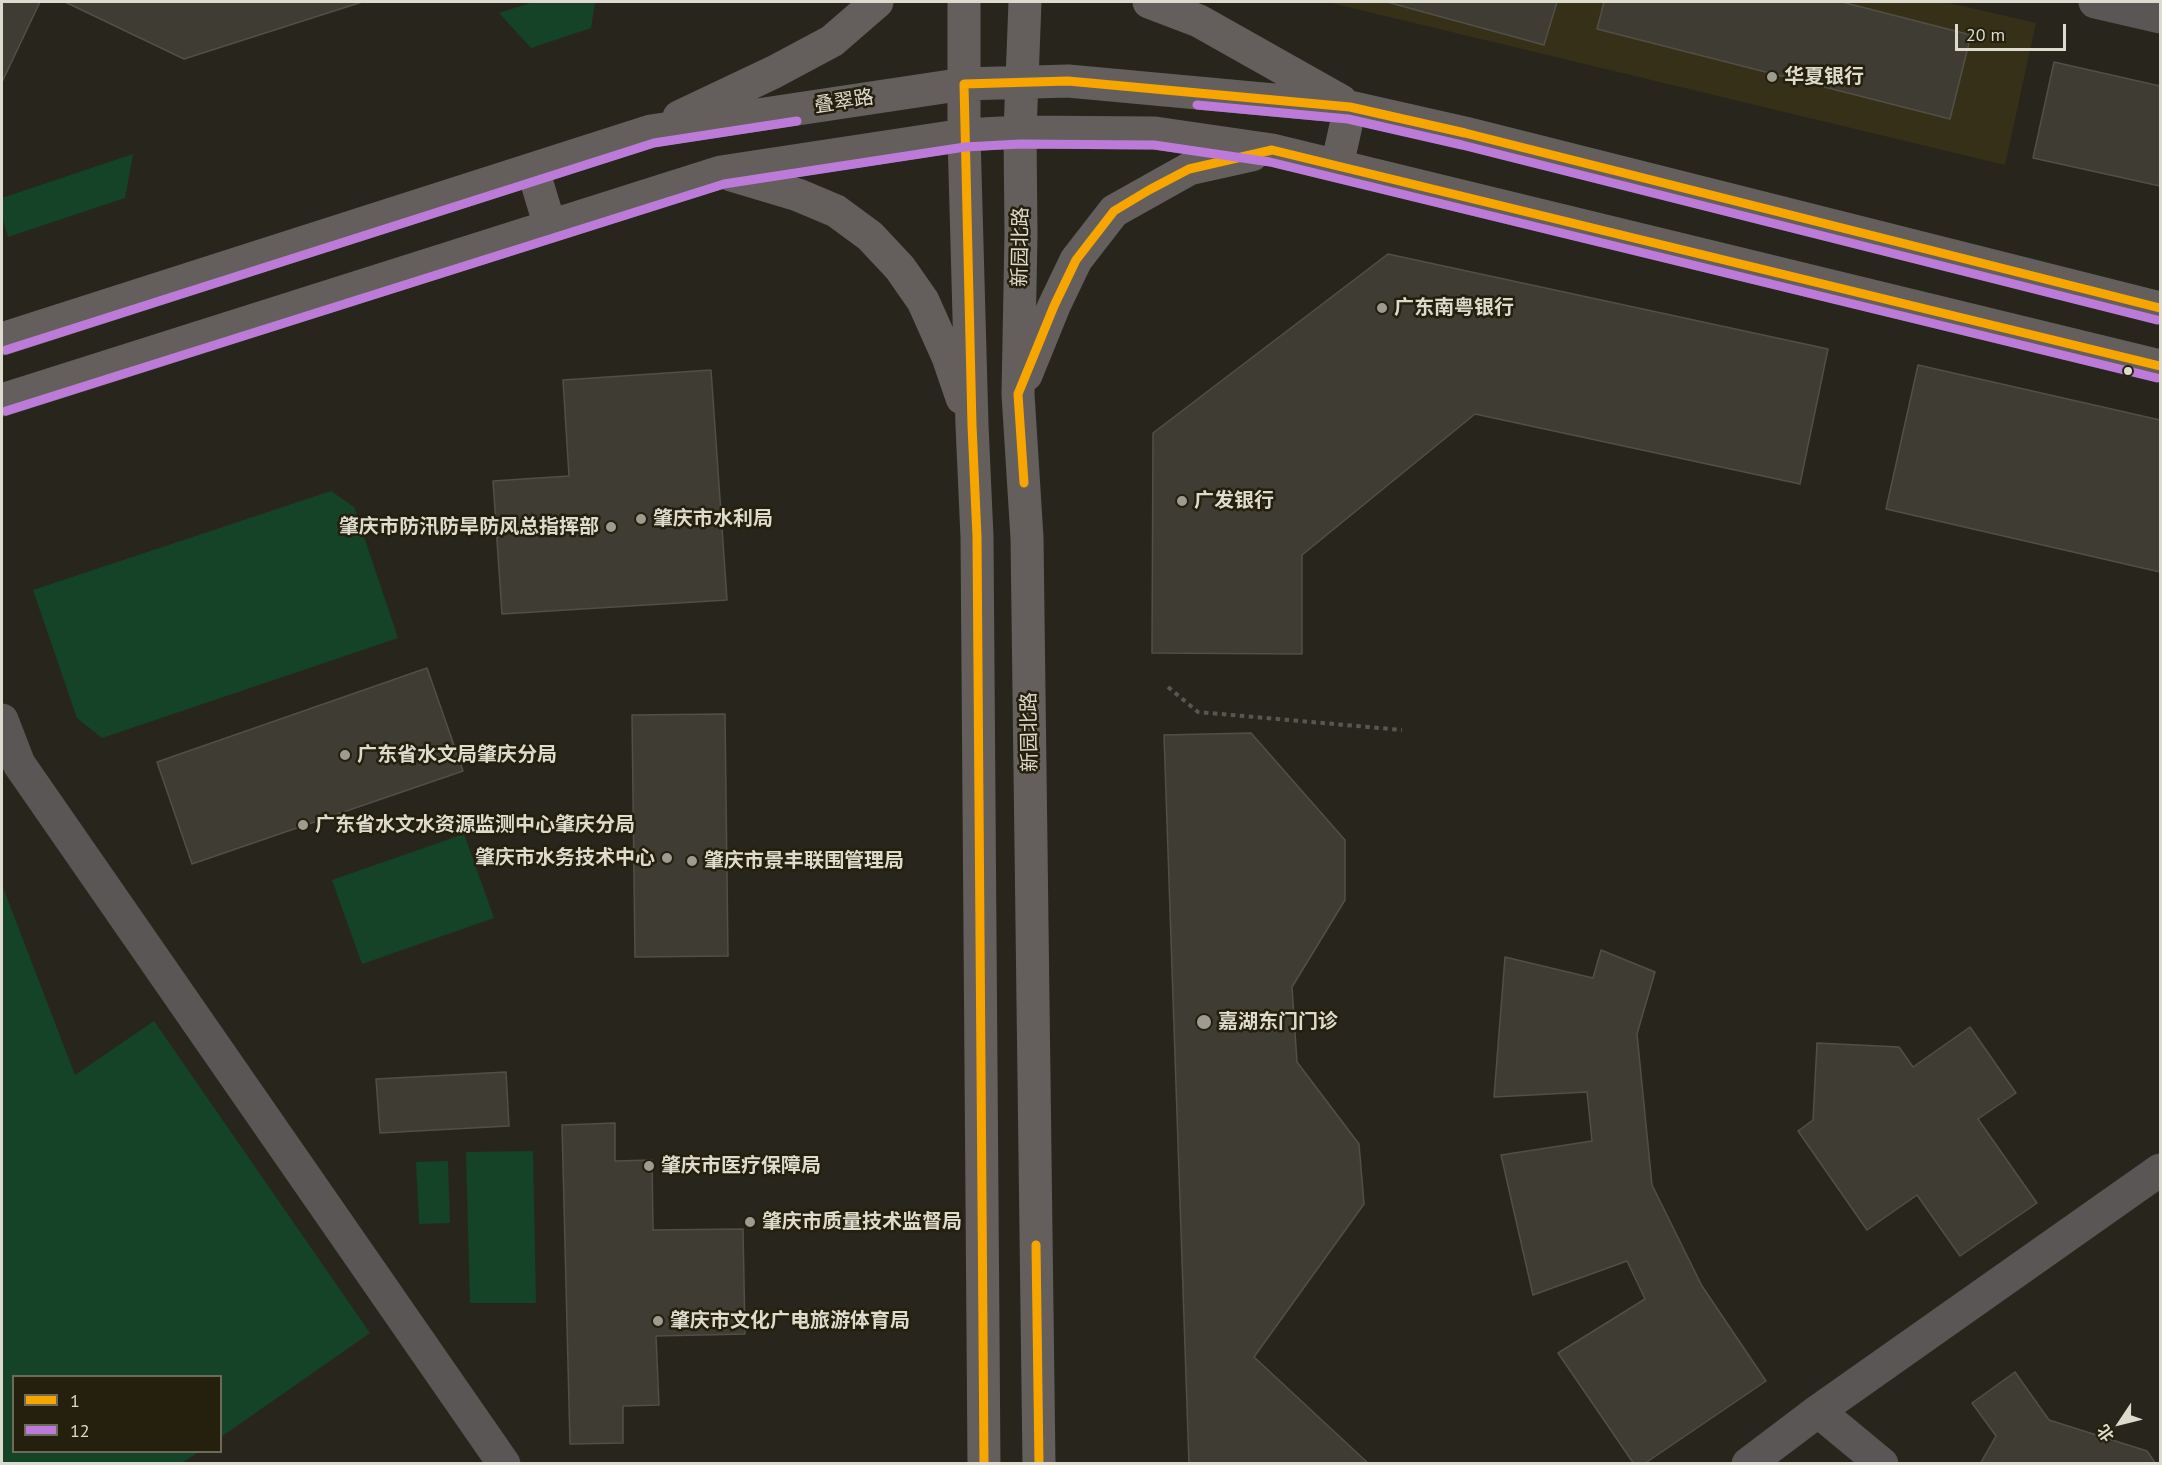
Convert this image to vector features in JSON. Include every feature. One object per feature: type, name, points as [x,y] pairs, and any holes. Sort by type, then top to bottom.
[{"type":"main road","points":[[651,131],[774,72],[832,40],[877,2]]},
{"type":"main road","points":[[964,2],[964,135],[977,537],[984,1464]]},
{"type":"main road","name":"新园北路","points":[[1024,2],[1020,132],[1022,176],[1018,394],[1027,538],[1039,1464]]},
{"type":"main road","points":[[1149,2],[1199,21],[1350,107],[1465,132],[2160,308]]},
{"type":"main road","name":"叠翠路","points":[[2,339],[651,131],[964,84],[1068,81],[1350,107]]},
{"type":"main road","points":[[1337,166],[1350,107]]},
{"type":"main road","points":[[2,400],[721,172],[964,135],[1020,132],[1155,134],[1272,150],[2160,366]]},
{"type":"main road","points":[[1018,394],[1054,306],[1076,260],[1114,210],[1189,169],[1272,150]]},
{"type":"main road","points":[[533,170],[550,226]]},
{"type":"main road","points":[[721,172],[798,195],[836,211],[870,236],[900,268],[922,301],[948,357],[972,425]]},
{"type":"main road","points":[[977,537],[1027,538]]},
{"type":"street","points":[[2095,2],[2160,17]]},
{"type":"street","points":[[2,720],[19,764],[504,1464]]},
{"type":"street","points":[[1748,1464],[1818,1411],[2160,1170]]},
{"type":"street","points":[[1818,1411],[1882,1464]]},
{"type":"path","points":[[1168,687],[1198,712],[1402,730]]},
{"type":"shaded area","points":[[1327,2],[1945,2],[2036,23],[2005,165]]},
{"type":"green space","points":[[533,2],[595,2],[591,28],[531,48],[499,13]]},
{"type":"green space","points":[[133,154],[125,198],[8,237],[2,217],[2,198]]},
{"type":"green space","points":[[331,491],[354,507],[398,638],[102,738],[77,718],[33,590]]},
{"type":"green space","points":[[464,834],[494,918],[362,964],[332,880]]},
{"type":"green space","points":[[2,885],[75,1075],[154,1021],[370,1333],[222,1436],[222,1375],[12,1375],[12,1453],[197,1453],[182,1463],[2,1463]]},
{"type":"green space","points":[[533,1151],[536,1303],[470,1303],[466,1152]]},
{"type":"green space","points":[[448,1161],[450,1223],[419,1224],[416,1162]]},
{"type":"building","points":[[2,2],[40,2],[2,82]]},
{"type":"building","points":[[65,2],[362,2],[184,59]]},
{"type":"building","points":[[1387,2],[1557,2],[1544,45]]},
{"type":"building","points":[[1604,2],[1842,2],[1971,35],[1950,119],[1597,29]]},
{"type":"building","points":[[2054,62],[2160,86],[2160,186],[2033,158]]},
{"type":"building","points":[[1388,254],[1828,349],[1800,484],[1475,414],[1302,555],[1302,654],[1152,653],[1153,433]]},
{"type":"building","points":[[1918,365],[2160,420],[2160,572],[1886,509]]},
{"type":"building","points":[[711,370],[727,600],[502,614],[493,481],[569,476],[563,380]]},
{"type":"building","points":[[427,668],[463,771],[192,864],[157,762]]},
{"type":"building","points":[[725,714],[728,956],[635,957],[632,715]]},
{"type":"building","points":[[1251,733],[1345,840],[1345,900],[1292,987],[1297,1062],[1359,1144],[1364,1204],[1254,1357],[1369,1464],[1189,1464],[1164,735]]},
{"type":"building","points":[[1601,950],[1655,972],[1637,1034],[1652,1185],[1702,1286],[1766,1381],[1644,1464],[1634,1464],[1558,1353],[1645,1299],[1627,1261],[1533,1295],[1501,1155],[1592,1141],[1587,1092],[1494,1097],[1505,957],[1593,978]]},
{"type":"building","points":[[1970,1027],[2016,1093],[1978,1119],[2037,1203],[1960,1256],[1917,1195],[1867,1230],[1798,1131],[1813,1120],[1817,1043],[1899,1047],[1913,1067]]},
{"type":"building","points":[[506,1072],[509,1126],[380,1133],[376,1079]]},
{"type":"building","points":[[615,1123],[615,1161],[652,1160],[653,1230],[743,1229],[745,1334],[656,1336],[659,1405],[623,1406],[623,1443],[570,1444],[562,1125]]},
{"type":"building","points":[[2015,1372],[2049,1420],[2147,1451],[2156,1464],[1980,1464],[1996,1436],[1972,1403]]},
{"type":"transit line","name":"1","points":[[984,1464],[977,537],[964,84],[1068,81],[1350,107],[1465,133],[2160,308]]},
{"type":"transit line","name":"12","points":[[1197,105],[1348,119],[1462,145],[2157,320]]},
{"type":"transit line","name":"12","points":[[6,350],[654,143],[797,121]]},
{"type":"transit line","name":"12","points":[[6,411],[724,184],[965,147],[1020,144],[1154,145],[1270,162],[2157,378]]},
{"type":"transit line","name":"1","points":[[1024,483],[1018,394],[1054,306],[1076,260],[1114,211],[1149,190],[1189,169],[1272,150],[2160,366]]},
{"type":"transit line","name":"1","points":[[1036,1245],[1039,1464]]},
{"type":"place","name":"华夏银行","points":[[1772,77]]},
{"type":"place","name":"广东南粤银行","points":[[1382,308]]},
{"type":"place","name":"广发银行","points":[[1182,501]]},
{"type":"place","name":"肇庆市水利局","points":[[641,519]]},
{"type":"place","name":"肇庆市防汛防旱防风总指挥部","points":[[611,527]]},
{"type":"place","name":"广东省水文局肇庆分局","points":[[345,755]]},
{"type":"place","name":"广东省水文水资源监测中心肇庆分局","points":[[303,825]]},
{"type":"place","name":"肇庆市水务技术中心","points":[[667,858]]},
{"type":"place","name":"肇庆市景丰联围管理局","points":[[692,861]]},
{"type":"place","name":"嘉湖东门门诊","points":[[1204,1022]]},
{"type":"place","name":"肇庆市医疗保障局","points":[[649,1166]]},
{"type":"place","name":"肇庆市质量技术监督局","points":[[750,1222]]},
{"type":"place","name":"肇庆市文化广电旅游体育局","points":[[658,1321]]}]
